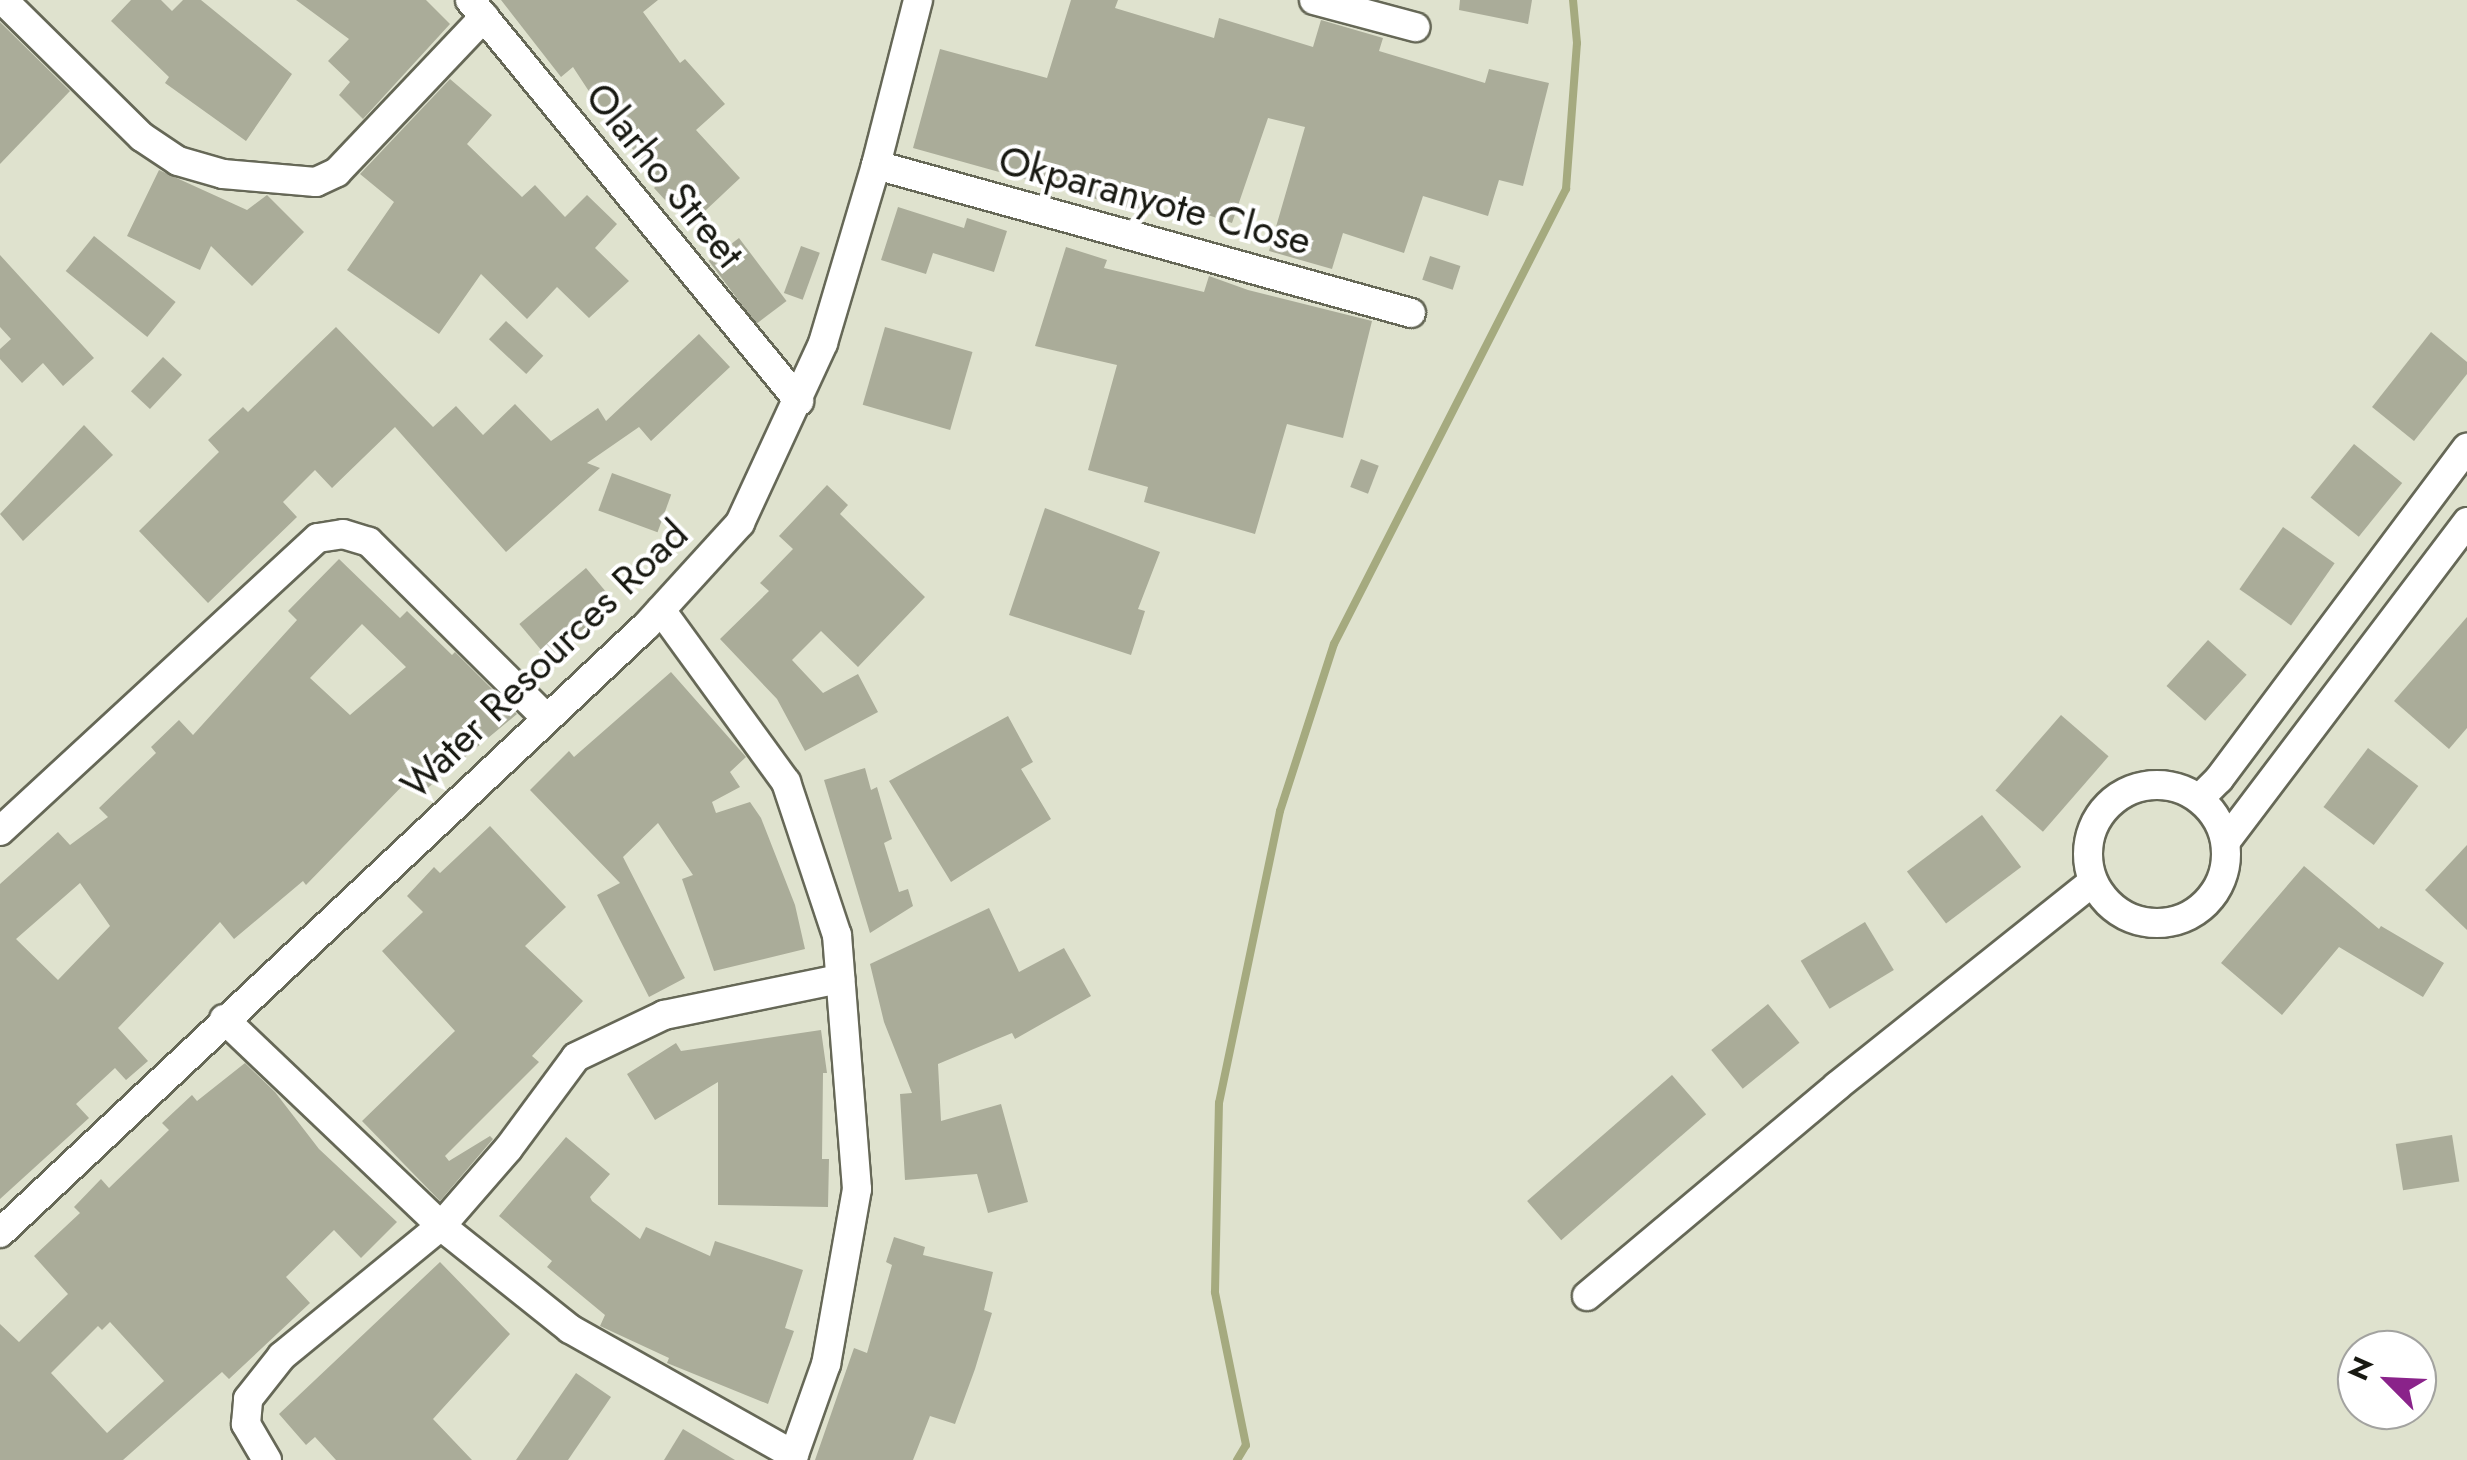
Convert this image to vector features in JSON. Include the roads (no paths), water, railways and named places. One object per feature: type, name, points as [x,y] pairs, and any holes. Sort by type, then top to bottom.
[{"type":"street","points":[[3,0],[142,137],[178,161],[223,174],[316,182],[337,172],[477,8]]},
{"type":"street","name":"Water Resources Road","points":[[0,1233],[661,610],[740,523],[823,343],[876,165],[918,0]]},
{"type":"street","points":[[1314,0],[1415,28]]},
{"type":"street","name":"Olarho Street","points":[[477,8],[799,401]]},
{"type":"street","name":"Okparanyote Close","points":[[876,165],[1412,313]]},
{"type":"street","points":[[2200,798],[2219,779],[2467,448]]},
{"type":"street","points":[[2226,841],[2467,522]]},
{"type":"street","points":[[0,831],[318,538],[343,534],[369,542],[546,718]]},
{"type":"street","points":[[2392,550],[2425,576]]},
{"type":"street","points":[[2359,592],[2393,618]]},
{"type":"street","points":[[224,1019],[440,1226],[570,1329],[793,1458],[826,1364],[857,1190],[837,935],[786,782],[661,610]]},
{"type":"street","points":[[2163,785],[2200,798],[2217,817],[2226,841],[2226,866],[2216,890],[2200,909],[2178,920],[2152,924],[2128,917],[2108,903],[2093,882],[2088,856],[2092,831],[2105,808],[2125,792],[2163,785]]},
{"type":"street","points":[[1587,1296],[1837,1086],[2093,882]]},
{"type":"street","points":[[268,1460],[246,1424],[248,1399],[282,1356],[440,1226],[508,1149],[576,1057],[664,1015],[840,979]]},
{"type":"waterway","points":[[1237,1460],[1246,1445],[1215,1292],[1219,1103],[1280,811],[1334,644],[1566,189],[1577,43],[1573,0]]}]
